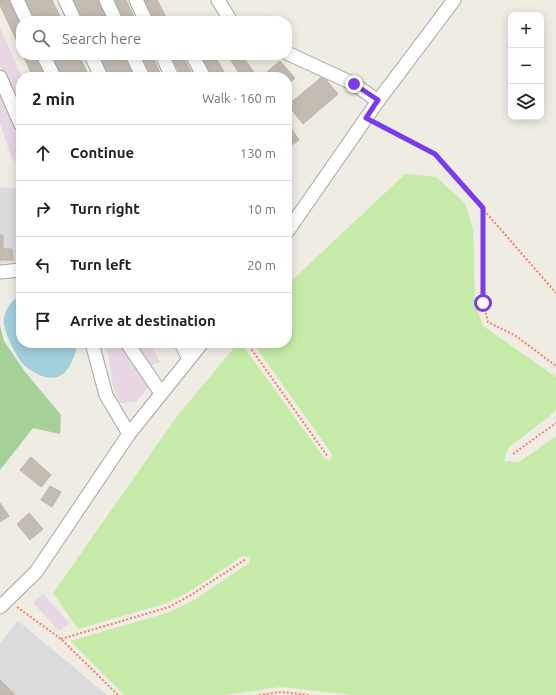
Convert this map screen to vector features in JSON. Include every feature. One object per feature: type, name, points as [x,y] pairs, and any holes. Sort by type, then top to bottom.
[{"type":"street","points":[[17,0],[25,16]]},
{"type":"street","points":[[65,0],[73,16]]},
{"type":"street","points":[[106,0],[114,16]]},
{"type":"street","points":[[136,0],[144,16]]},
{"type":"street","points":[[218,0],[228,16]]},
{"type":"street","points":[[292,220],[378,100],[454,0]]},
{"type":"street","points":[[292,55],[354,84],[378,100]]},
{"type":"street","points":[[46,60],[52,72]]},
{"type":"street","points":[[93,60],[99,72]]},
{"type":"street","points":[[134,60],[140,72]]},
{"type":"street","points":[[164,60],[170,72]]},
{"type":"street","points":[[195,60],[201,72]]},
{"type":"street","points":[[0,78],[16,114]]},
{"type":"street","points":[[0,272],[16,270]]},
{"type":"street","points":[[93,348],[106,395],[129,434]]},
{"type":"street","points":[[130,348],[161,393]]},
{"type":"street","points":[[184,348],[189,359]]},
{"type":"street","points":[[4,604],[36,572],[129,434],[198,348]]},
{"type":"path","points":[[366,118],[435,154],[556,293]]},
{"type":"path","points":[[483,208],[483,303],[488,322],[516,336],[556,366]]},
{"type":"path","points":[[251,348],[328,457]]},
{"type":"path","points":[[513,454],[556,423]]},
{"type":"path","points":[[61,639],[168,607],[191,596],[246,559]]},
{"type":"path","points":[[4,604],[61,639],[118,695]]},
{"type":"path","points":[[259,695],[281,692],[309,695]]},
{"type":"shaded area","points":[[0,28],[20,72],[16,72],[16,101],[0,65]]},
{"type":"shaded area","points":[[0,90],[16,133],[16,162],[11,157],[0,123]]},
{"type":"shaded area","points":[[0,187],[16,189],[16,262],[0,263]]},
{"type":"shaded area","points":[[106,348],[122,348],[130,357],[148,387],[136,402],[120,403],[113,387]]},
{"type":"shaded area","points":[[139,348],[153,348],[160,362],[148,367]]},
{"type":"shaded area","points":[[43,594],[69,623],[59,631],[33,603]]},
{"type":"shaded area","points":[[18,621],[107,695],[0,695],[0,643]]},
{"type":"green space","points":[[405,174],[436,177],[465,203],[473,229],[475,302],[483,326],[556,377],[556,409],[551,415],[508,448],[504,461],[519,462],[556,436],[556,695],[353,695],[281,687],[224,695],[124,695],[70,641],[170,612],[194,600],[249,563],[250,557],[243,556],[189,592],[167,603],[78,629],[53,593],[178,415],[234,348],[245,348],[325,459],[331,460],[332,454],[257,348],[292,348],[292,280]]},
{"type":"green space","points":[[0,326],[4,341],[26,373],[61,415],[60,434],[33,428],[0,470]]},
{"type":"water","points":[[16,298],[16,348],[76,348],[72,361],[62,375],[51,378],[35,373],[25,366],[14,350],[7,335],[4,317],[6,310]]},
{"type":"building","points":[[0,0],[11,0],[18,16],[16,16],[16,39],[0,5]]},
{"type":"building","points":[[22,0],[52,0],[60,16],[30,16]]},
{"type":"building","points":[[72,0],[100,0],[107,16],[80,16]]},
{"type":"building","points":[[115,0],[126,0],[134,16],[122,16]]},
{"type":"building","points":[[143,0],[157,0],[165,16],[151,16]]},
{"type":"building","points":[[25,60],[38,60],[44,72],[31,72]]},
{"type":"building","points":[[52,60],[81,60],[87,72],[58,72]]},
{"type":"building","points":[[100,60],[128,60],[134,72],[106,72]]},
{"type":"building","points":[[142,60],[154,60],[160,72],[148,72]]},
{"type":"building","points":[[173,60],[185,60],[191,72],[179,72]]},
{"type":"building","points":[[201,60],[217,60],[224,72],[208,72]]},
{"type":"building","points":[[230,60],[245,60],[254,72],[239,72]]},
{"type":"building","points":[[280,61],[290,72],[267,72]]},
{"type":"building","points":[[323,76],[338,94],[303,124],[292,110],[292,102]]},
{"type":"building","points":[[292,130],[299,140],[292,145]]},
{"type":"building","points":[[0,235],[3,235],[3,249],[12,249],[13,260],[0,260]]},
{"type":"building","points":[[31,457],[51,475],[41,487],[20,470]]},
{"type":"building","points":[[50,486],[61,492],[52,507],[41,500]]},
{"type":"building","points":[[0,503],[9,516],[0,522]]},
{"type":"building","points":[[29,513],[43,529],[30,540],[17,524]]},
{"type":"building","points":[[0,680],[15,695],[0,695]]},
{"type":"route","points":[[354,84],[378,100],[366,118],[435,154],[483,208],[483,303]]}]
